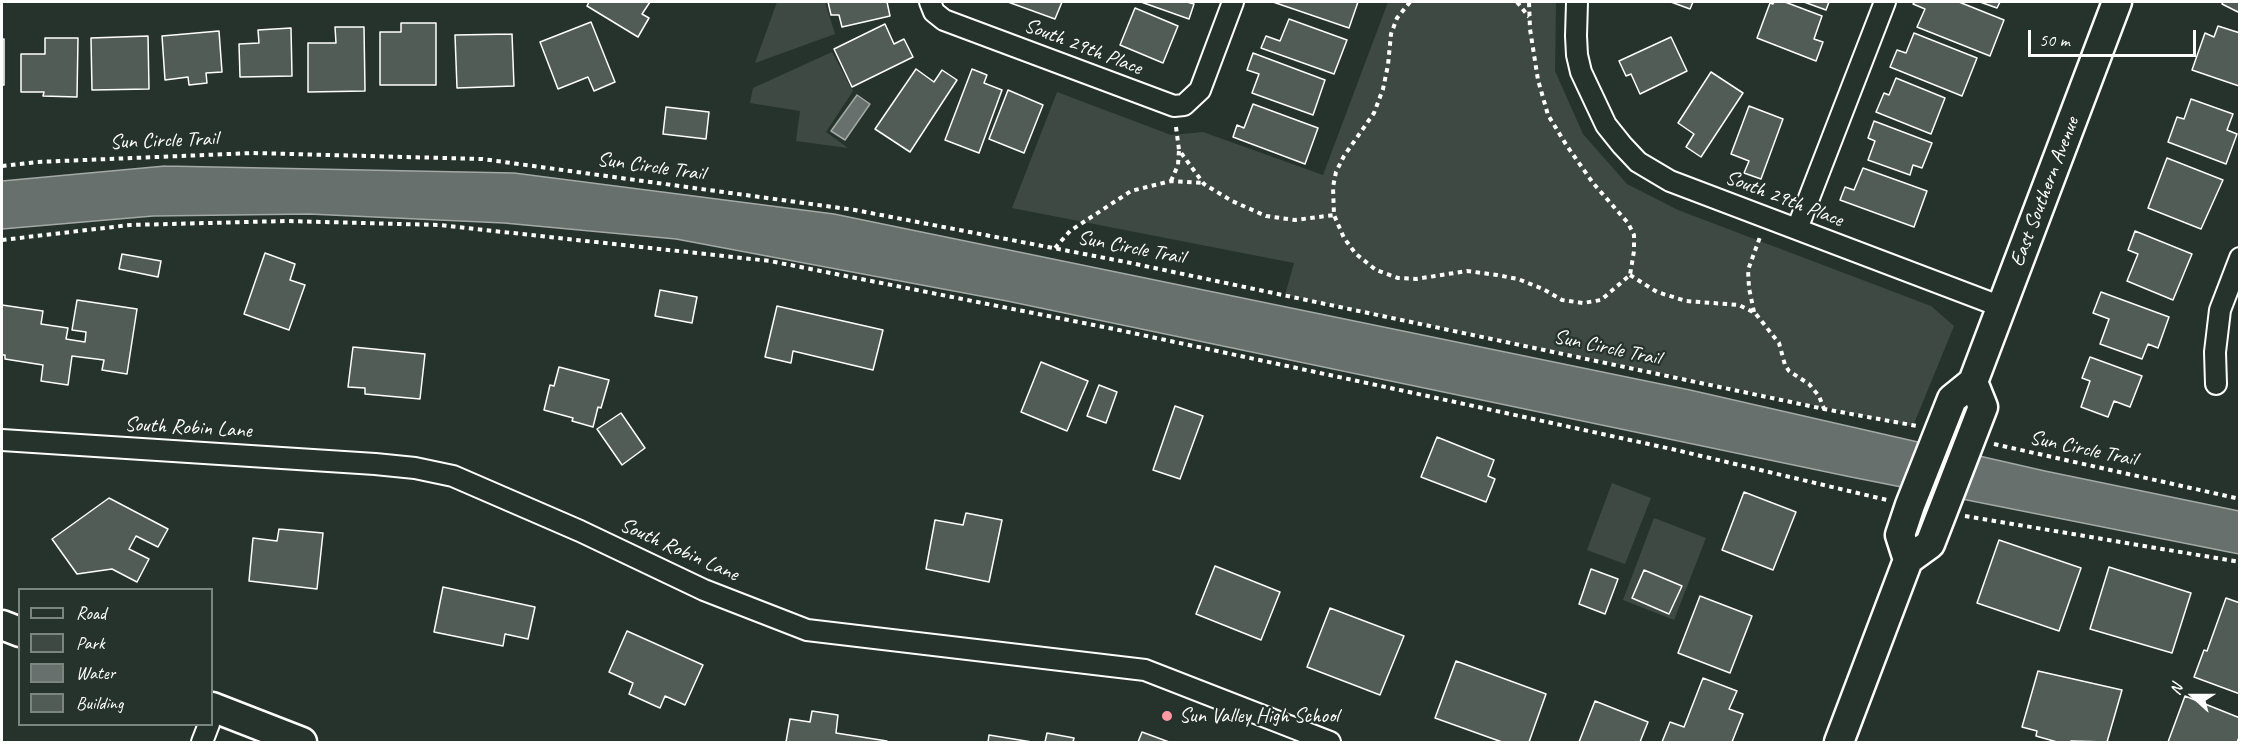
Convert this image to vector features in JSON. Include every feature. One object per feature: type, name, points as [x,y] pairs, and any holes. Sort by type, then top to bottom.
[{"type":"main road","name":"East Southern Avenue","points":[[1908,560],[1900,535],[1912,500],[1952,399],[1973,382],[2117,2]]},
{"type":"main road","points":[[1839,742],[1908,560],[1930,544],[1969,446],[1983,407],[1973,382]]},
{"type":"main road","points":[[2,625],[18,631]]},
{"type":"main road","points":[[213,715],[303,742]]},
{"type":"street","points":[[1179,106],[1200,90],[1233,2]]},
{"type":"street","name":"South 29th Place","points":[[1577,2],[1577,55],[1588,87],[1613,135],[1638,162],[1670,181],[2002,307]]},
{"type":"street","points":[[1797,230],[1885,2]]},
{"type":"street","name":"South 29th Place","points":[[932,7],[944,20],[1179,106]]},
{"type":"street","points":[[2216,384],[2215,352],[2220,310],[2240,258]]},
{"type":"street","name":"South Robin Lane","points":[[2,440],[375,464],[415,468],[453,476],[580,531],[704,590],[807,630],[1145,670],[1330,742]]},
{"type":"street","points":[[202,742],[208,726]]},
{"type":"path","points":[[1410,2],[1397,18],[1390,34],[1388,65],[1383,89],[1374,113],[1344,156],[1336,172],[1333,188],[1334,215],[1344,238],[1356,254],[1376,270],[1398,278],[1416,279],[1467,271],[1497,274],[1544,289],[1562,300],[1583,303],[1601,300],[1630,275],[1635,251],[1634,235],[1628,223],[1593,183],[1548,115],[1538,80],[1529,2]]},
{"type":"path","points":[[1516,2],[1529,17]]},
{"type":"path","points":[[1171,181],[1178,165],[1179,106]]},
{"type":"path","points":[[1179,150],[1204,184],[1232,201],[1266,216],[1295,220],[1334,215]]},
{"type":"path","name":"Sun Circle Trail","points":[[2,166],[37,162],[253,153],[482,159],[855,210],[1055,248],[1824,409],[1936,438]]},
{"type":"path","points":[[1055,248],[1070,231],[1112,201],[1131,191],[1171,181],[1204,184]]},
{"type":"path","points":[[2,240],[130,225],[286,221],[439,225],[770,261],[1114,329],[1912,500]]},
{"type":"path","points":[[1755,313],[1749,288],[1748,270],[1760,237]]},
{"type":"path","points":[[1630,275],[1657,292],[1686,301],[1739,305],[1755,313],[1779,343],[1789,370],[1809,384],[1819,396],[1824,409]]},
{"type":"path","name":"Sun Circle Trail","points":[[1969,446],[2240,499]]},
{"type":"path","points":[[1944,507],[2240,562]]},
{"type":"green space","points":[[777,2],[825,2],[835,34],[755,63]]},
{"type":"green space","points":[[1388,2],[1556,2],[1555,71],[1583,134],[1627,184],[1678,210],[1931,306],[1954,326],[1913,426],[1285,295],[1294,263],[1012,208],[1057,92],[1171,135],[1203,132],[1323,175]]},
{"type":"green space","points":[[832,52],[853,91],[826,132],[848,148],[796,141],[800,111],[750,103],[753,88]]},
{"type":"green space","points":[[1612,483],[1651,498],[1625,564],[1587,550]]},
{"type":"green space","points":[[1654,518],[1706,538],[1674,620],[1623,600]]},
{"type":"water","points":[[857,95],[870,104],[845,140],[831,131]]},
{"type":"water","points":[[165,166],[514,173],[834,214],[1690,390],[2045,471],[2239,511],[2239,554],[1851,477],[1007,301],[676,239],[504,223],[309,214],[153,216],[2,229],[2,181]]},
{"type":"building","points":[[589,2],[650,2],[642,14],[649,18],[638,37],[587,6]]},
{"type":"building","points":[[828,2],[887,2],[890,16],[842,27],[839,15],[831,15]]},
{"type":"building","points":[[1008,2],[1062,2],[1055,19]]},
{"type":"building","points":[[1141,2],[1187,2],[1194,4],[1189,19]]},
{"type":"building","points":[[1273,2],[1358,2],[1349,28]]},
{"type":"building","points":[[1671,2],[1693,2],[1690,9]]},
{"type":"building","points":[[1785,2],[1822,16],[1814,39],[1823,42],[1816,61],[1757,38],[1770,3]]},
{"type":"building","points":[[1804,2],[1829,2],[1826,10]]},
{"type":"building","points":[[1915,2],[1959,2],[2004,20],[1990,56],[1917,27],[1925,9],[1913,4]]},
{"type":"building","points":[[1980,2],[2000,2],[1997,8]]},
{"type":"building","points":[[2223,2],[2240,2],[2240,13],[2222,4]]},
{"type":"building","points":[[1135,8],[1178,26],[1163,63],[1120,45]]},
{"type":"building","points":[[1289,19],[1347,40],[1334,74],[1261,48],[1266,36],[1280,41]]},
{"type":"building","points":[[591,22],[615,82],[594,91],[588,77],[558,89],[540,42]]},
{"type":"building","points":[[401,23],[436,23],[436,85],[380,85],[380,32],[401,32]]},
{"type":"building","points":[[885,24],[894,44],[904,39],[913,57],[852,87],[834,49]]},
{"type":"building","points":[[2218,26],[2240,33],[2239,86],[2192,70],[2205,33],[2214,37]]},
{"type":"building","points":[[335,27],[364,27],[365,91],[308,92],[308,43],[336,43]]},
{"type":"building","points":[[291,28],[292,76],[240,77],[239,44],[259,43],[258,30]]},
{"type":"building","points":[[219,31],[222,72],[206,73],[207,83],[189,85],[188,77],[165,80],[162,36]]},
{"type":"building","points":[[1914,33],[1977,58],[1962,96],[1890,67],[1897,50],[1906,53]]},
{"type":"building","points":[[512,34],[514,86],[457,88],[455,35]]},
{"type":"building","points":[[148,36],[149,89],[92,90],[91,38]]},
{"type":"building","points":[[1671,37],[1687,71],[1640,94],[1631,74],[1626,76],[1619,61]]},
{"type":"building","points":[[45,38],[78,38],[77,97],[43,96],[44,92],[21,92],[21,54],[45,54]]},
{"type":"building","points":[[2,39],[4,39],[4,85],[2,85]]},
{"type":"building","points":[[1253,53],[1325,80],[1313,115],[1252,93],[1259,74],[1247,70]]},
{"type":"building","points":[[916,69],[934,82],[942,70],[957,80],[910,152],[875,129]]},
{"type":"building","points":[[972,69],[987,75],[984,83],[1002,90],[979,153],[945,140]]},
{"type":"building","points":[[1711,72],[1743,93],[1701,157],[1686,147],[1694,134],[1678,123]]},
{"type":"building","points":[[1896,78],[1945,98],[1931,134],[1876,112],[1884,93],[1889,95]]},
{"type":"building","points":[[1008,90],[1043,105],[1024,153],[989,139]]},
{"type":"building","points":[[2191,99],[2233,114],[2227,130],[2237,134],[2226,164],[2168,142],[2177,117],[2184,119]]},
{"type":"building","points":[[1253,104],[1318,128],[1305,164],[1233,137],[1237,125],[1244,128]]},
{"type":"building","points":[[1749,106],[1783,119],[1761,179],[1744,173],[1749,161],[1731,154]]},
{"type":"building","points":[[666,107],[709,112],[706,139],[663,134]]},
{"type":"building","points":[[1874,121],[1932,143],[1922,168],[1913,165],[1910,175],[1868,160],[1875,141],[1868,138]]},
{"type":"building","points":[[2167,158],[2223,180],[2201,229],[2148,208]]},
{"type":"building","points":[[1863,168],[1927,191],[1914,227],[1840,200],[1845,187],[1854,190]]},
{"type":"building","points":[[2135,231],[2192,254],[2173,300],[2127,281],[2138,254],[2128,250]]},
{"type":"building","points":[[265,253],[295,264],[290,280],[305,285],[289,330],[244,314]]},
{"type":"building","points":[[122,254],[161,261],[158,277],[119,269]]},
{"type":"building","points":[[660,290],[697,297],[692,323],[655,316]]},
{"type":"building","points":[[2101,292],[2169,317],[2158,348],[2148,344],[2142,359],[2100,344],[2109,319],[2093,313]]},
{"type":"building","points":[[77,300],[137,309],[127,374],[102,370],[104,360],[72,356],[68,385],[41,381],[43,365],[5,359],[5,355],[2,355],[2,305],[43,311],[41,324],[68,328],[66,339],[85,342],[86,332],[72,330]]},
{"type":"building","points":[[777,306],[883,330],[873,370],[793,351],[791,363],[765,357]]},
{"type":"building","points":[[353,347],[425,354],[420,399],[365,394],[365,388],[348,387]]},
{"type":"building","points":[[2090,357],[2142,376],[2130,407],[2114,401],[2108,417],[2081,407],[2090,381],[2082,378]]},
{"type":"building","points":[[1041,362],[1088,381],[1067,431],[1021,412]]},
{"type":"building","points":[[559,367],[609,380],[593,427],[572,421],[573,418],[544,410],[550,385],[554,386]]},
{"type":"building","points":[[1099,385],[1117,392],[1106,423],[1087,416]]},
{"type":"building","points":[[1175,406],[1203,416],[1180,479],[1153,470]]},
{"type":"building","points":[[621,413],[645,448],[622,465],[597,429]]},
{"type":"building","points":[[1437,437],[1494,460],[1488,476],[1495,479],[1486,502],[1421,477]]},
{"type":"building","points":[[1744,492],[1796,512],[1773,570],[1722,550]]},
{"type":"building","points":[[109,498],[168,529],[158,547],[136,536],[129,549],[149,559],[137,582],[112,569],[77,574],[52,539]]},
{"type":"building","points":[[966,513],[1002,520],[989,582],[926,569],[935,520],[963,525]]},
{"type":"building","points":[[279,529],[323,533],[317,589],[249,581],[253,538],[277,541]]},
{"type":"building","points":[[1999,540],[2081,568],[2059,631],[1977,603]]},
{"type":"building","points":[[1215,566],[1280,592],[1261,640],[1196,614]]},
{"type":"building","points":[[2109,567],[2191,593],[2172,653],[2090,629]]},
{"type":"building","points":[[1591,569],[1618,579],[1605,614],[1579,604]]},
{"type":"building","points":[[1644,570],[1682,586],[1669,614],[1632,598]]},
{"type":"building","points":[[443,587],[535,607],[528,639],[505,634],[503,646],[434,632]]},
{"type":"building","points":[[1700,596],[1752,616],[1730,673],[1678,653]]},
{"type":"building","points":[[2226,598],[2240,603],[2240,694],[2194,677],[2204,650],[2207,651]]},
{"type":"building","points":[[1330,608],[1404,636],[1380,695],[1307,667]]},
{"type":"building","points":[[627,631],[703,665],[685,705],[665,696],[660,708],[629,694],[633,683],[609,672]]},
{"type":"building","points":[[1456,661],[1546,694],[1529,742],[1502,742],[1435,718]]},
{"type":"building","points":[[2038,671],[2122,690],[2107,742],[2057,742],[2036,736],[2037,731],[2022,727]]},
{"type":"building","points":[[1703,678],[1737,691],[1729,709],[1743,714],[1732,742],[1662,742],[1670,722],[1684,727]]},
{"type":"building","points":[[2185,696],[2240,718],[2240,735],[2237,742],[2168,742]]},
{"type":"building","points":[[1595,701],[1648,722],[1640,742],[1579,742]]},
{"type":"building","points":[[812,711],[838,715],[836,733],[887,742],[786,742],[790,719],[810,722]]},
{"type":"building","points":[[1142,732],[1169,742],[1138,742]]},
{"type":"building","points":[[1047,733],[1074,738],[1073,742],[1045,742]]},
{"type":"building","points":[[989,735],[1032,742],[988,742]]},
{"type":"place","name":"Sun Valley High School","points":[[1167,716]]}]
